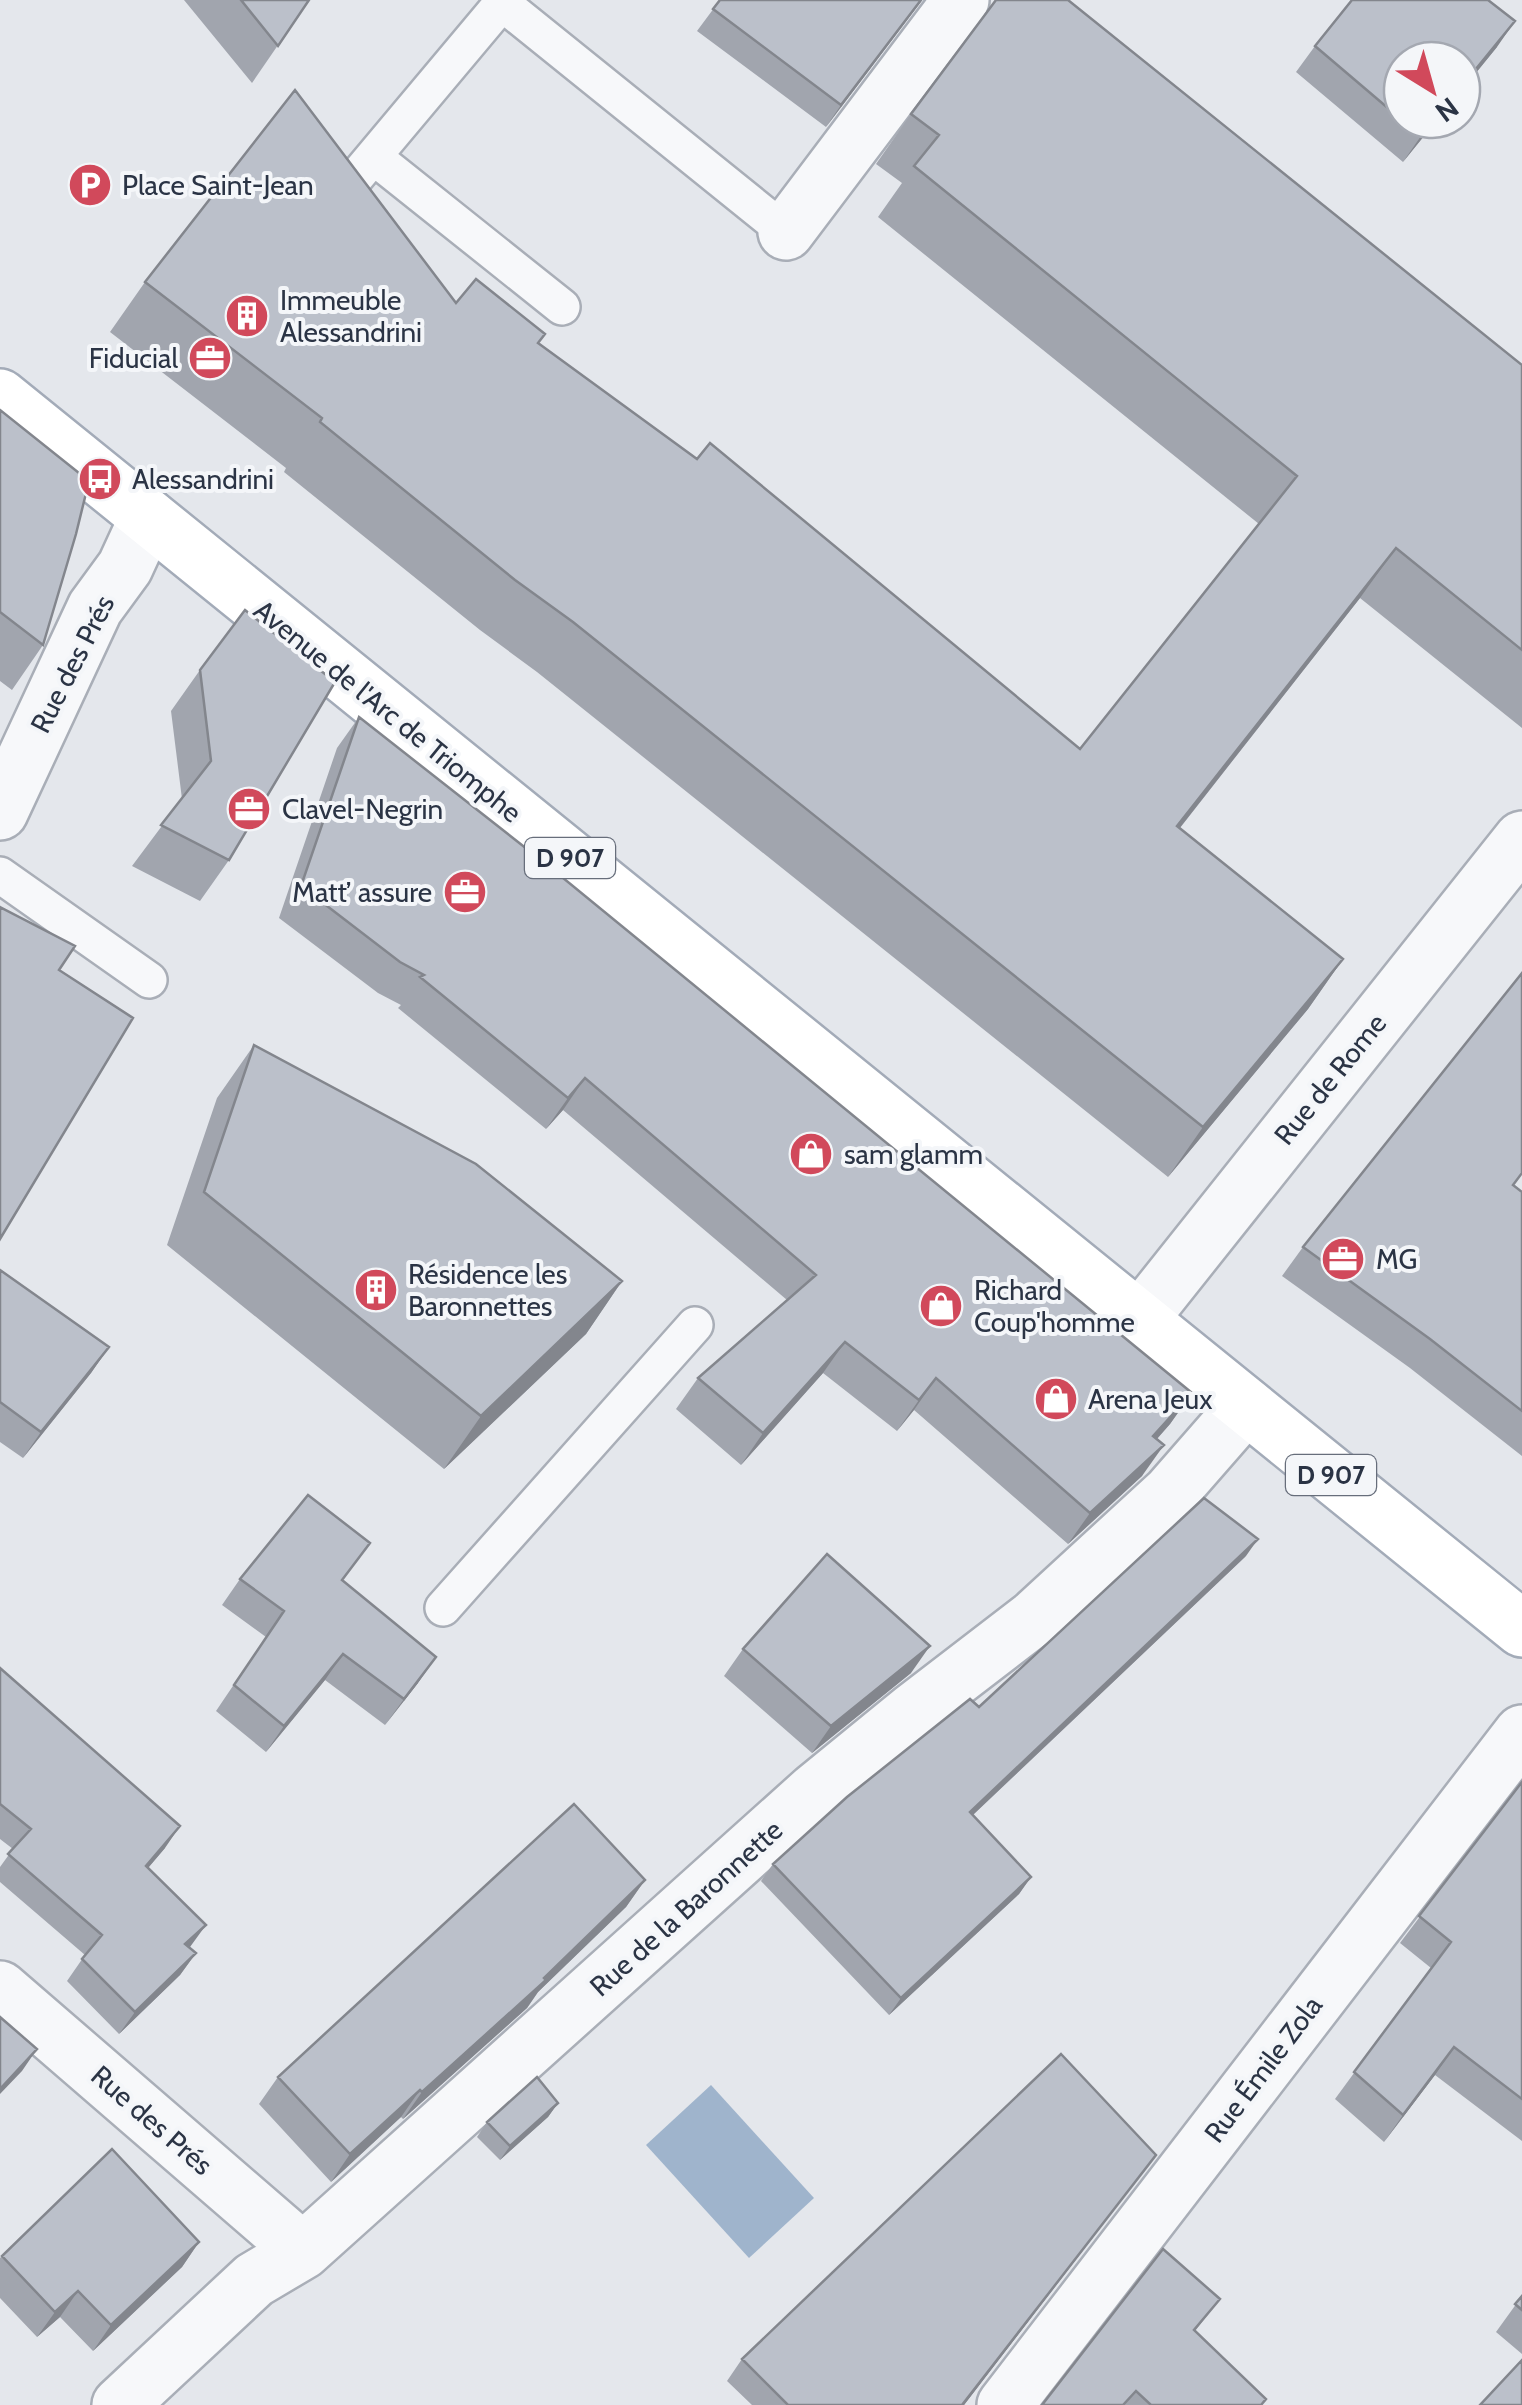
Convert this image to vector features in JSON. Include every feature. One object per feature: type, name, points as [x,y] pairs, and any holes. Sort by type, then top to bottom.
[{"type":"main road","name":"Avenue de l'Arc de Triomphe","points":[[0,397],[1522,1630]]},
{"type":"street","points":[[786,232],[961,0]]},
{"type":"street","name":"Rue des Prés","points":[[0,812],[94,608],[125,567],[148,517]]},
{"type":"street","name":"Rue de Rome","points":[[1139,1320],[1522,839]]},
{"type":"street","name":"Rue de la Baronnette","points":[[120,2405],[254,2280],[303,2251],[815,1792],[1034,1618],[1170,1493],[1246,1406]]},
{"type":"street","name":"Rue Émile Zola","points":[[1004,2405],[1522,1732]]},
{"type":"street","name":"Rue des Prés","points":[[0,1990],[303,2251]]},
{"type":"lane","points":[[341,195],[502,3],[786,232]]},
{"type":"lane","points":[[374,156],[562,307]]},
{"type":"lane","points":[[0,875],[149,980]]},
{"type":"lane","points":[[443,1608],[696,1325]]},
{"type":"water","points":[[711,2085],[814,2198],[749,2258],[646,2145]]},
{"type":"building","points":[[241,0],[309,0],[278,46]]},
{"type":"building","points":[[720,0],[921,0],[841,105],[713,9]]},
{"type":"building","points":[[996,0],[1068,0],[1522,365],[1522,650],[1396,548],[1177,826],[1343,959],[1203,1127],[573,622],[515,580],[320,422],[322,418],[145,282],[295,90],[456,303],[476,279],[545,334],[538,343],[697,459],[710,443],[1080,749],[1297,476],[914,166],[939,135],[911,114]]},
{"type":"building","points":[[1352,0],[1488,0],[1515,21],[1482,61],[1482,40],[1382,40],[1382,103],[1315,46]]},
{"type":"building","points":[[0,410],[89,481],[43,645],[0,612]]},
{"type":"building","points":[[245,610],[335,682],[229,860],[161,825],[211,761],[200,670]]},
{"type":"building","points":[[359,717],[546,864],[1192,1393],[1153,1436],[1164,1445],[1090,1513],[936,1378],[919,1400],[845,1342],[763,1433],[698,1378],[816,1275],[585,1078],[568,1098],[420,977],[424,975],[400,962],[301,886]]},
{"type":"building","points":[[0,907],[75,946],[59,970],[133,1018],[0,1239]]},
{"type":"building","points":[[1522,973],[1522,1173],[1513,1185],[1522,1192],[1522,1411],[1303,1247]]},
{"type":"building","name":"Résidence les Baronnettes","points":[[254,1045],[476,1164],[622,1281],[481,1416],[204,1192]]},
{"type":"building","points":[[0,1270],[109,1347],[41,1432],[0,1402]]},
{"type":"building","points":[[308,1495],[370,1543],[342,1580],[436,1657],[404,1699],[343,1654],[284,1726],[234,1685],[284,1611],[240,1579]]},
{"type":"building","points":[[1204,1498],[1258,1539],[970,1812],[1031,1877],[901,1998],[773,1864],[847,1797],[970,1699],[979,1707]]},
{"type":"building","points":[[827,1554],[930,1646],[831,1726],[743,1649]]},
{"type":"building","points":[[0,1668],[180,1826],[146,1866],[206,1925],[185,1944],[196,1953],[135,2012],[82,1959],[102,1935],[8,1854],[31,1829],[0,1804]]},
{"type":"building","points":[[1522,1782],[1522,2099],[1454,2047],[1403,2115],[1354,2072],[1451,1942],[1419,1916]]},
{"type":"building","points":[[574,1804],[645,1880],[546,1980],[350,2154],[278,2077]]},
{"type":"building","points":[[0,2017],[37,2049],[0,2089]]},
{"type":"building","points":[[1061,2054],[1156,2155],[962,2405],[788,2405],[742,2359]]},
{"type":"building","points":[[537,2077],[558,2103],[510,2146],[487,2122]]},
{"type":"building","points":[[112,2149],[199,2242],[111,2325],[78,2291],[55,2312],[2,2256]]},
{"type":"building","points":[[1163,2249],[1220,2299],[1194,2330],[1266,2399],[1261,2405],[1151,2405],[1136,2391],[1123,2405],[1042,2405]]},
{"type":"building","points":[[1522,2360],[1522,2405],[1480,2405]]},
{"type":"place","name":"Place Saint-Jean","points":[[90,185]]},
{"type":"place","name":"Immeuble Alessandrini","points":[[247,316]]},
{"type":"place","name":"Fiducial","points":[[210,358]]},
{"type":"place","name":"Alessandrini","points":[[100,479]]},
{"type":"place","name":"Clavel-Negrin","points":[[249,809]]},
{"type":"place","name":"Matt’ assure","points":[[465,892]]},
{"type":"place","name":"sam glamm","points":[[811,1154]]},
{"type":"place","name":"MG","points":[[1343,1259]]},
{"type":"place","name":"Résidence les Baronnettes","points":[[376,1290]]},
{"type":"place","name":"Richard Coup'homme","points":[[941,1306]]},
{"type":"place","name":"Arena Jeux","points":[[1056,1399]]}]
